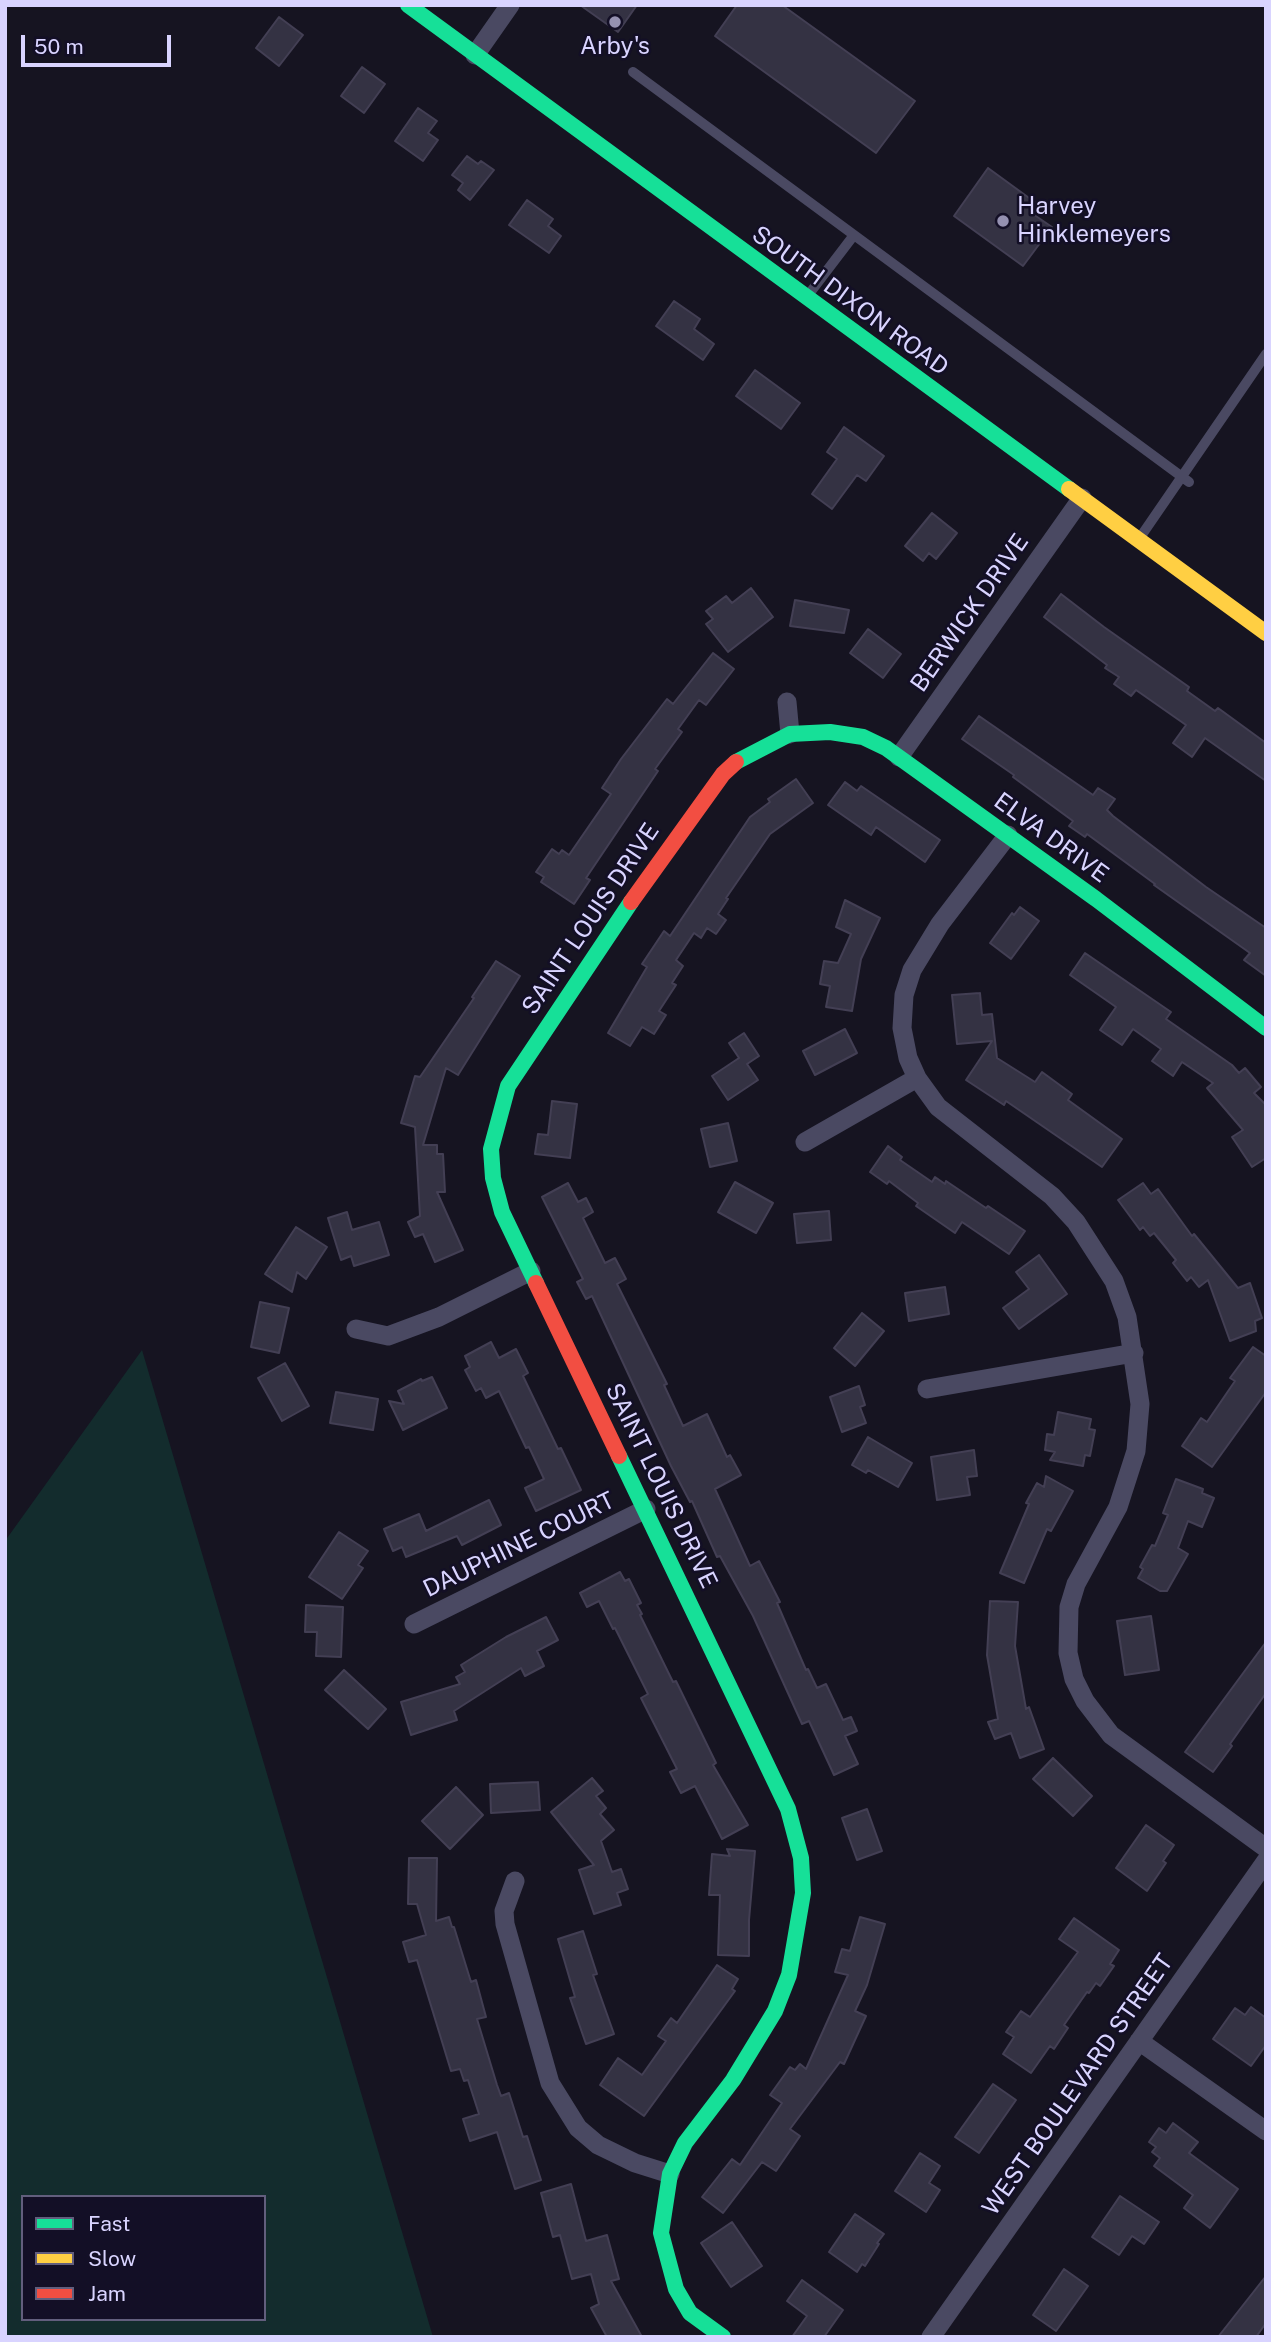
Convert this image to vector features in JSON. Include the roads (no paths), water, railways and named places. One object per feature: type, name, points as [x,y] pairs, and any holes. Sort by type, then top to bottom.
[{"type":"street","name":"SOUTH DIXON ROAD","points":[[408,5],[1266,633]]},
{"type":"street","points":[[475,55],[510,5]]},
{"type":"street","name":"BERWICK DRIVE","points":[[899,757],[1082,498]]},
{"type":"street","points":[[787,702],[790,734]]},
{"type":"street","name":"ELVA DRIVE","points":[[790,734],[830,732],[863,737],[899,757],[1107,907],[1266,1028]]},
{"type":"street","name":"SAINT LOUIS DRIVE","points":[[723,2337],[690,2313],[676,2290],[661,2234],[670,2174],[685,2143],[733,2080],[775,2011],[789,1975],[803,1893],[800,1858],[788,1809],[502,1212],[493,1178],[491,1149],[508,1086],[661,858],[723,774],[741,758],[790,734]]},
{"type":"street","points":[[1008,835],[940,924],[912,970],[904,995],[902,1028],[908,1058],[917,1077],[938,1107],[1052,1196],[1076,1222],[1114,1281],[1128,1317],[1140,1404],[1136,1451],[1118,1507],[1076,1584],[1069,1607],[1068,1653],[1074,1679],[1085,1701],[1111,1735],[1266,1848]]},
{"type":"street","points":[[806,1142],[917,1077]]},
{"type":"street","points":[[356,1329],[388,1336],[439,1317],[531,1271]]},
{"type":"street","points":[[927,1389],[1134,1353]]},
{"type":"street","name":"DAUPHINE COURT","points":[[414,1624],[646,1509]]},
{"type":"street","name":"WEST BOULEVARD STREET","points":[[931,2337],[1266,1861]]},
{"type":"street","points":[[515,1881],[504,1911],[505,1924],[550,2083],[578,2128],[598,2145],[635,2163],[670,2174]]},
{"type":"street","points":[[1139,2041],[1266,2131]]},
{"type":"lane","points":[[633,72],[1186,479]]},
{"type":"lane","points":[[807,297],[854,235]]},
{"type":"lane","points":[[1139,540],[1186,479],[1266,354]]},
{"type":"place","name":"Arby's","points":[[615,22]]},
{"type":"place","name":"Harvey Hinklemeyers","points":[[1003,221]]}]
